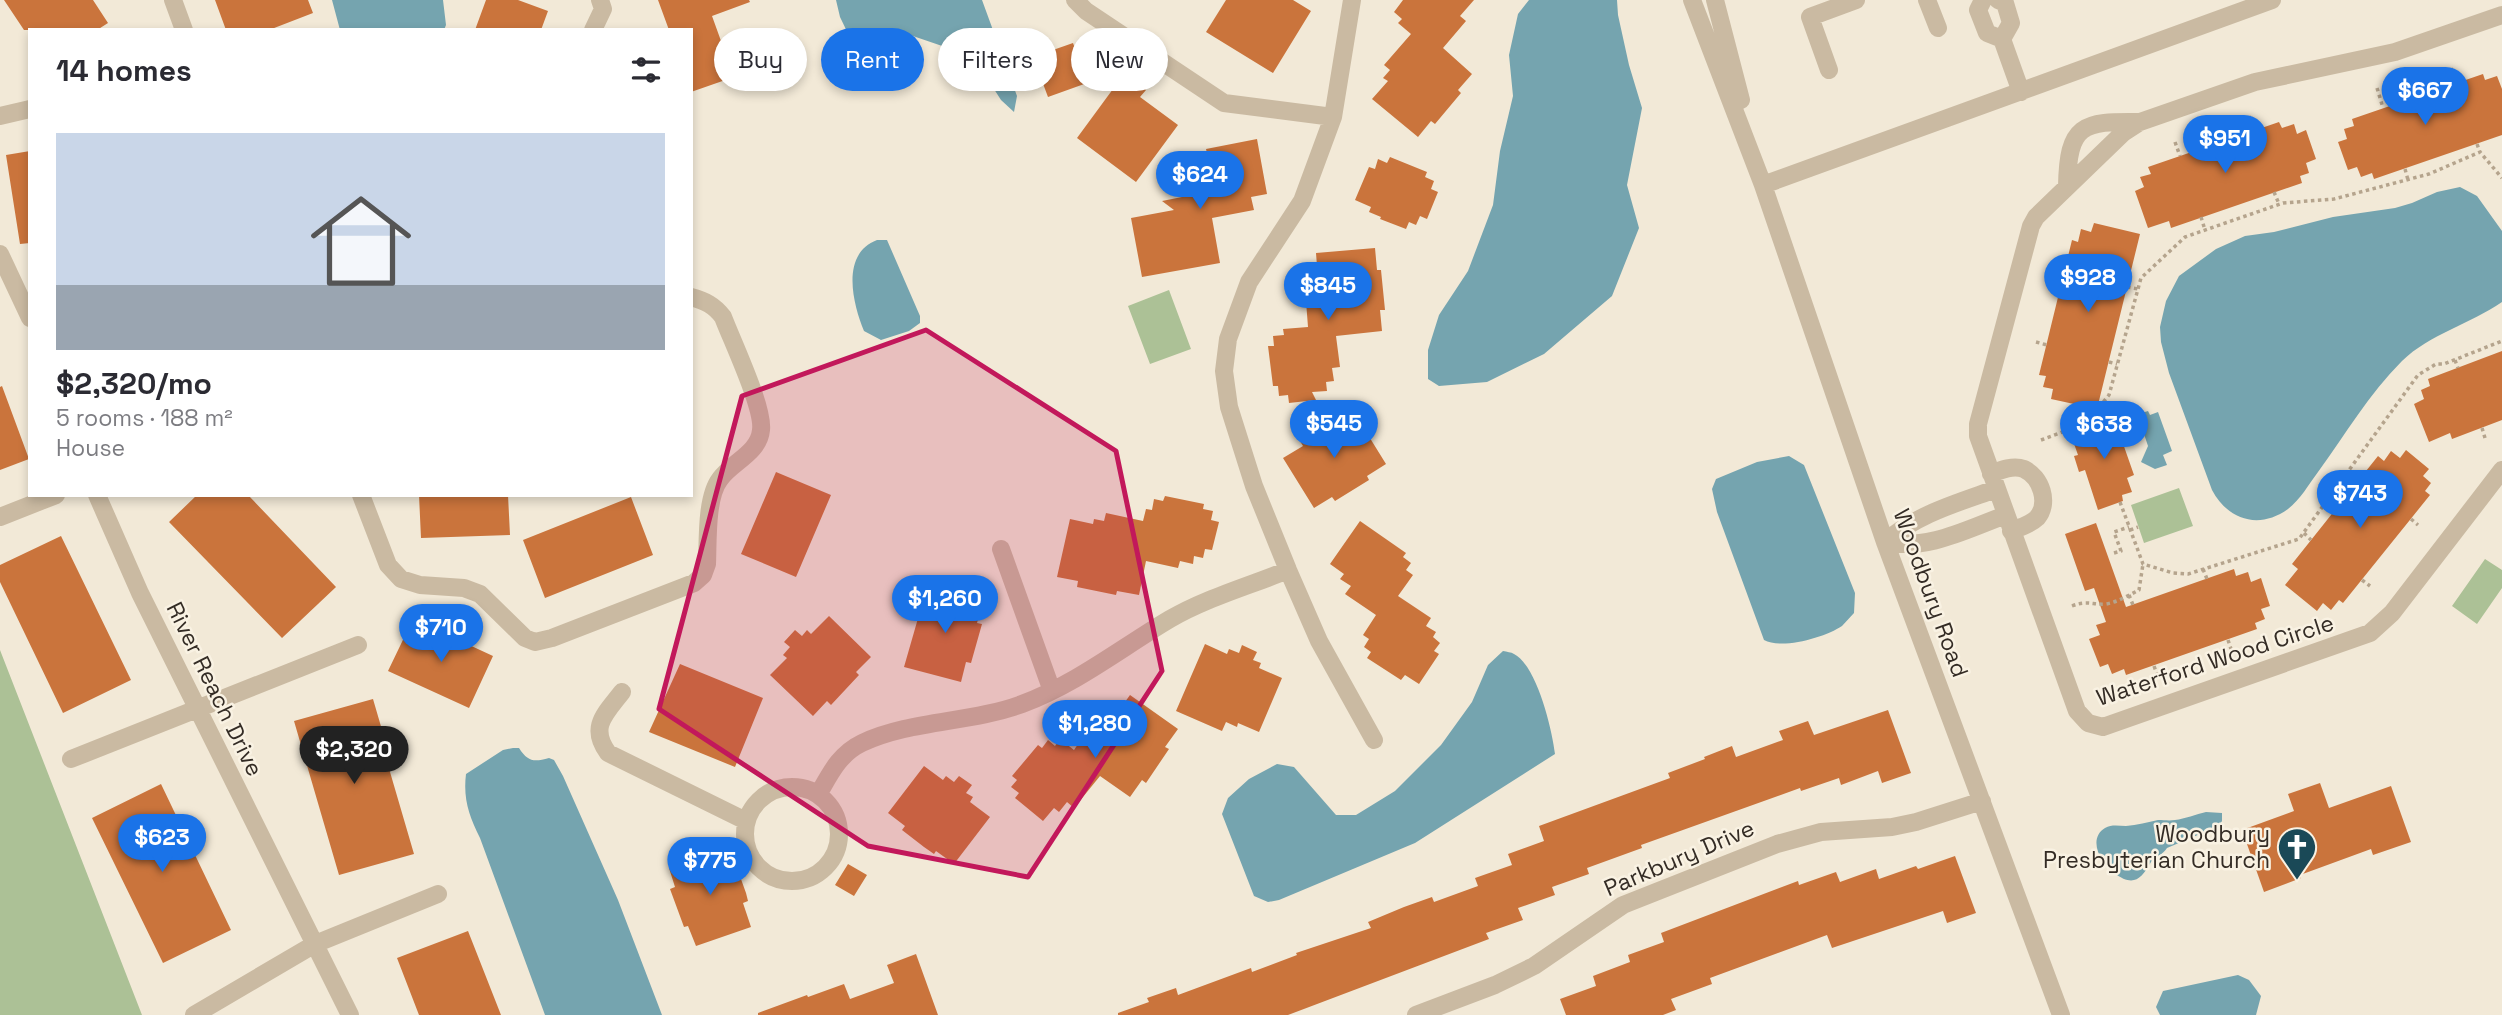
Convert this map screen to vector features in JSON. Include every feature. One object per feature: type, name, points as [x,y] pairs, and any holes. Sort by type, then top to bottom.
[{"type":"street","points":[[173,0],[183,28]]},
{"type":"street","points":[[594,28],[603,9],[600,0]]},
{"type":"street","points":[[1075,0],[1086,11],[1224,103],[1333,117]]},
{"type":"street","points":[[1352,0],[1333,117],[1302,201],[1249,282],[1228,339],[1224,371],[1229,407],[1254,486],[1288,570],[1320,641],[1374,740]]},
{"type":"street","name":"Woodbury Road","points":[[1692,0],[1763,185],[1885,542],[2061,1015]]},
{"type":"street","name":"Woodbury Road","points":[[1715,0],[1763,185]]},
{"type":"street","points":[[1829,70],[1810,18],[1856,0]]},
{"type":"street","points":[[1927,0],[1938,28]]},
{"type":"street","points":[[1983,0],[1978,10],[1987,33],[2002,39],[2021,92]]},
{"type":"street","points":[[1998,0],[2005,3],[2011,23],[2002,39]]},
{"type":"street","points":[[1763,185],[2272,0]]},
{"type":"street","name":"Waterford Wood Circle","points":[[2502,15],[2395,52],[2255,82],[2140,122],[2123,133],[2036,217],[2028,235],[1978,425],[1980,446],[2077,710],[2088,723],[2103,727],[2370,633],[2392,612],[2502,470]]},
{"type":"street","points":[[0,117],[28,110]]},
{"type":"street","points":[[2067,187],[2068,157],[2071,144],[2078,133],[2091,124],[2106,121],[2140,122]]},
{"type":"street","points":[[0,254],[28,313]]},
{"type":"street","points":[[362,497],[388,565],[401,579],[420,585],[464,588],[480,594],[525,638],[535,642],[552,638],[694,583],[703,575],[707,564],[714,491],[720,479],[754,448],[762,432],[760,413],[723,317],[716,308],[693,298]]},
{"type":"street","points":[[2006,468],[2024,469],[2038,482],[2042,491],[2042,510],[2029,524],[2009,523],[1919,545],[1902,546],[1885,542],[1928,513],[1993,481],[2006,468]]},
{"type":"street","points":[[0,517],[51,497]]},
{"type":"street","name":"River Reach Drive","points":[[98,497],[140,593],[350,1015]]},
{"type":"street","points":[[1001,549],[1052,691]]},
{"type":"street","points":[[818,795],[839,759],[862,743],[906,730],[993,713],[1052,691],[1086,674],[1171,618],[1288,570]]},
{"type":"street","points":[[71,759],[358,645]]},
{"type":"street","points":[[622,692],[603,716],[598,730],[601,743],[608,753],[746,821]]},
{"type":"street","points":[[792,787],[806,789],[818,795],[832,810],[839,836],[836,849],[820,871],[808,878],[776,878],[761,869],[746,847],[746,821],[756,803],[772,791],[792,787]]},
{"type":"street","name":"Parkbury Drive","points":[[1416,1015],[1495,985],[1534,966],[1623,905],[1777,844],[1821,832],[1892,827],[1916,822],[1982,801]]},
{"type":"street","points":[[194,1015],[315,944],[438,894]]},
{"type":"path","points":[[2451,68],[2456,83]]},
{"type":"path","points":[[2377,88],[2383,108]]},
{"type":"path","points":[[2249,116],[2254,131]]},
{"type":"path","points":[[2175,142],[2180,156]]},
{"type":"path","points":[[2477,144],[2480,152],[2502,178]]},
{"type":"path","points":[[2041,440],[2105,416],[2101,405],[2109,395],[2141,278],[2185,236],[2279,204],[2334,199],[2408,180],[2480,152]]},
{"type":"path","points":[[2404,169],[2408,180]]},
{"type":"path","points":[[2274,192],[2279,204]]},
{"type":"path","points":[[2201,217],[2205,230]]},
{"type":"path","points":[[2057,267],[2065,269]]},
{"type":"path","points":[[2127,287],[2138,289]]},
{"type":"path","points":[[2143,564],[2188,574],[2299,539],[2418,375],[2436,364],[2444,364],[2502,341]]},
{"type":"path","points":[[2036,342],[2046,345]]},
{"type":"path","points":[[2455,360],[2458,368]]},
{"type":"path","points":[[2109,362],[2118,364]]},
{"type":"path","points":[[2482,428],[2485,438]]},
{"type":"path","points":[[2350,470],[2360,480]]},
{"type":"path","points":[[2072,606],[2083,601],[2096,605],[2111,603],[2139,590],[2143,564],[2120,502]]},
{"type":"path","points":[[2411,519],[2418,525]]},
{"type":"path","points":[[2114,553],[2121,551],[2114,532],[2138,527]]},
{"type":"path","points":[[2304,533],[2312,540]]},
{"type":"path","points":[[2203,569],[2207,579]]},
{"type":"path","points":[[2362,580],[2370,586]]},
{"type":"path","points":[[2130,595],[2133,605]]},
{"type":"path","points":[[2228,640],[2231,649]]},
{"type":"path","points":[[2154,666],[2157,674]]},
{"type":"highlighted area","points":[[926,330],[1116,451],[1162,671],[1028,877],[868,846],[659,709],[742,396]]},
{"type":"green space","points":[[1169,290],[1191,349],[1150,364],[1128,306]]},
{"type":"green space","points":[[2179,488],[2193,526],[2144,543],[2131,505]]},
{"type":"green space","points":[[2485,559],[2502,570],[2502,588],[2477,624],[2452,606]]},
{"type":"green space","points":[[0,650],[142,1015],[0,1015]]},
{"type":"water","points":[[332,0],[443,0],[445,28],[339,28]]},
{"type":"water","points":[[836,0],[982,0],[992,28],[938,28],[938,45],[924,40],[924,28],[845,28]]},
{"type":"water","points":[[1529,0],[1617,0],[1629,65],[1642,108],[1627,185],[1639,228],[1612,296],[1544,354],[1487,382],[1439,386],[1428,379],[1428,350],[1439,315],[1468,271],[1493,205],[1500,151],[1513,96],[1509,55],[1518,14]]},
{"type":"water","points":[[995,91],[1015,91],[1014,112]]},
{"type":"water","points":[[2460,187],[2477,196],[2502,231],[2502,302],[2425,343],[2402,361],[2368,401],[2304,492],[2288,509],[2266,519],[2245,519],[2235,515],[2212,490],[2169,373],[2161,342],[2160,327],[2166,301],[2179,276],[2216,249],[2245,236],[2274,232],[2333,217],[2395,208],[2437,192]]},
{"type":"water","points":[[877,240],[887,240],[920,316],[920,323],[909,331],[881,340],[864,331],[856,307],[852,281],[858,256],[865,247]]},
{"type":"water","points":[[2148,411],[2150,415],[2158,412],[2172,451],[2163,455],[2167,465],[2155,469],[2141,462],[2148,446],[2144,434],[2137,431],[2132,416]]},
{"type":"water","points":[[1789,456],[1804,465],[1855,593],[1854,613],[1842,626],[1815,638],[1782,644],[1764,640],[1717,512],[1712,489],[1716,479],[1757,462]]},
{"type":"water","points":[[1503,651],[1514,654],[1530,671],[1547,715],[1555,754],[1415,843],[1279,900],[1268,902],[1254,896],[1222,814],[1228,798],[1249,779],[1277,764],[1294,767],[1336,815],[1356,815],[1395,791],[1441,745],[1472,702],[1488,665]]},
{"type":"water","points":[[519,748],[532,760],[554,760],[563,776],[618,900],[662,1015],[545,1015],[466,799],[466,774],[503,750]]},
{"type":"water","points":[[2206,812],[2222,813],[2219,826],[2167,848],[2136,879],[2126,880],[2114,873],[2098,851],[2097,838],[2105,828],[2179,819]]},
{"type":"water","points":[[2238,975],[2249,980],[2261,996],[2256,1015],[2160,1015],[2156,1007],[2163,991]]},
{"type":"building","points":[[4,0],[93,0],[108,23],[100,28],[24,30]]},
{"type":"building","points":[[215,0],[308,0],[313,13],[274,28],[225,28]]},
{"type":"building","points":[[486,0],[518,0],[548,11],[542,28],[476,28]]},
{"type":"building","points":[[658,0],[750,2],[712,16],[716,28],[714,28],[714,84],[693,91],[693,28],[668,28]]},
{"type":"building","points":[[1226,0],[1293,0],[1311,11],[1273,73],[1206,32]]},
{"type":"building","points":[[1403,0],[1474,0],[1460,16],[1466,21],[1443,48],[1472,74],[1458,90],[1461,93],[1435,124],[1431,121],[1418,137],[1372,99],[1388,81],[1383,78],[1390,70],[1384,65],[1411,34],[1398,23],[1402,19],[1394,12]]},
{"type":"building","points":[[1071,44],[1071,89],[1048,97],[1046,91],[1057,91],[1057,49]]},
{"type":"building","points":[[2483,74],[2485,80],[2497,76],[2502,89],[2502,135],[2374,179],[2372,173],[2361,177],[2357,167],[2348,170],[2338,142],[2347,139],[2344,129],[2354,126],[2352,119]]},
{"type":"building","points":[[1112,91],[1145,91],[1140,97],[1178,125],[1136,182],[1077,138]]},
{"type":"building","points":[[2279,122],[2282,128],[2294,124],[2297,134],[2306,130],[2316,159],[2306,163],[2309,173],[2300,176],[2302,183],[2171,228],[2169,221],[2148,228],[2135,191],[2144,187],[2140,177],[2151,174],[2148,167]]},
{"type":"building","points":[[1257,139],[1267,194],[1251,197],[1254,210],[1212,218],[1220,263],[1142,277],[1131,218],[1174,210],[1162,201],[1197,194],[1191,164],[1209,161],[1206,149]]},
{"type":"building","points":[[28,151],[28,243],[20,244],[6,155]]},
{"type":"building","points":[[1390,157],[1427,172],[1425,177],[1434,181],[1431,189],[1438,192],[1427,219],[1420,216],[1416,225],[1409,222],[1406,229],[1380,219],[1381,217],[1369,212],[1371,207],[1355,200],[1369,167],[1375,169],[1378,159],[1387,163]]},
{"type":"building","points":[[2094,223],[2140,234],[2097,409],[2051,399],[2053,389],[2043,387],[2046,376],[2039,375],[2072,240],[2078,242],[2081,229],[2091,232]]},
{"type":"building","points":[[1375,248],[1377,270],[1381,270],[1385,310],[1380,310],[1382,331],[1336,336],[1340,367],[1332,368],[1334,381],[1326,382],[1327,391],[1312,392],[1316,400],[1289,403],[1288,395],[1279,396],[1278,386],[1273,386],[1268,346],[1274,346],[1273,336],[1284,335],[1283,329],[1308,327],[1305,288],[1314,288],[1313,279],[1318,279],[1316,253]]},
{"type":"building","points":[[2502,351],[2502,420],[2452,439],[2450,433],[2429,442],[2414,404],[2424,399],[2421,390],[2430,386],[2428,379]]},
{"type":"building","points":[[2,386],[28,459],[0,470]]},
{"type":"building","points":[[1328,414],[1330,430],[1355,414],[1386,464],[1367,476],[1369,480],[1335,501],[1332,497],[1314,508],[1283,458],[1303,446],[1300,441],[1309,436],[1304,429]]},
{"type":"building","points":[[2113,415],[2134,475],[2127,478],[2132,492],[2122,495],[2123,501],[2098,510],[2085,470],[2079,472],[2074,456],[2078,455],[2071,435],[2079,432],[2077,428]]},
{"type":"building","points":[[2406,450],[2429,469],[2423,476],[2431,483],[2425,491],[2430,495],[2343,603],[2339,600],[2331,610],[2323,603],[2317,611],[2285,585],[2298,569],[2292,564],[2378,456],[2384,461],[2391,451],[2400,458]]},
{"type":"building","points":[[776,472],[831,495],[796,577],[741,554]]},
{"type":"building","points":[[1165,496],[1204,504],[1203,509],[1213,511],[1211,520],[1219,522],[1212,550],[1205,549],[1203,558],[1194,556],[1193,564],[1180,561],[1178,568],[1146,561],[1139,595],[1117,591],[1116,595],[1077,587],[1078,581],[1057,577],[1070,519],[1093,524],[1094,519],[1104,521],[1106,513],[1143,521],[1146,509],[1152,510],[1154,499],[1163,501]]},
{"type":"building","points":[[195,497],[250,497],[336,587],[282,638],[169,522]]},
{"type":"building","points":[[419,497],[508,497],[510,535],[421,538]]},
{"type":"building","points":[[631,497],[653,555],[545,598],[523,540]]},
{"type":"building","points":[[1360,521],[1406,553],[1403,557],[1411,563],[1406,570],[1413,575],[1398,596],[1431,618],[1426,626],[1436,632],[1433,637],[1440,643],[1434,651],[1439,654],[1419,684],[1405,675],[1401,680],[1367,658],[1371,652],[1364,647],[1369,639],[1363,635],[1376,615],[1345,594],[1351,586],[1340,579],[1344,574],[1330,564]]},
{"type":"building","points":[[2096,523],[2126,607],[2234,569],[2236,576],[2248,572],[2251,582],[2261,578],[2270,606],[2261,609],[2265,619],[2255,623],[2257,629],[2126,675],[2124,669],[2112,674],[2108,664],[2100,667],[2089,639],[2100,635],[2096,625],[2106,622],[2094,588],[2085,591],[2065,534]]},
{"type":"building","points":[[61,536],[131,680],[63,713],[0,582],[0,565]]},
{"type":"building","points":[[927,587],[983,602],[977,623],[982,624],[971,663],[966,662],[961,682],[904,667]]},
{"type":"building","points":[[829,616],[871,657],[856,672],[859,675],[831,705],[827,701],[813,716],[770,675],[787,658],[783,655],[790,647],[784,642],[795,630],[802,636],[807,630],[811,634]]},
{"type":"building","points":[[413,619],[493,656],[469,708],[388,671]]},
{"type":"building","points":[[1205,644],[1227,654],[1229,649],[1239,653],[1242,645],[1257,652],[1253,660],[1261,663],[1259,668],[1282,678],[1259,732],[1238,723],[1237,727],[1226,722],[1222,731],[1176,711]]},
{"type":"building","points":[[680,664],[763,698],[735,767],[649,732]]},
{"type":"building","points":[[1130,695],[1178,729],[1165,747],[1169,749],[1146,783],[1142,780],[1130,797],[1100,776],[1074,808],[1067,802],[1059,812],[1054,808],[1043,821],[1015,798],[1019,793],[1011,787],[1017,780],[1012,776],[1038,745],[1042,748],[1048,740],[1055,746],[1060,739],[1074,750],[1098,715],[1106,720],[1111,713],[1115,716]]},
{"type":"building","points":[[373,699],[387,747],[383,748],[414,854],[339,875],[294,721]]},
{"type":"building","points":[[1888,710],[1911,773],[1882,783],[1878,771],[1841,785],[1839,778],[1801,791],[1800,788],[1641,845],[1642,848],[1587,868],[1589,874],[1552,887],[1555,895],[1518,908],[1523,920],[1486,933],[1489,939],[1288,1015],[1118,1015],[1149,1002],[1147,998],[1176,988],[1178,995],[1251,968],[1252,972],[1297,955],[1296,953],[1371,928],[1368,922],[1404,907],[1432,897],[1434,902],[1478,886],[1475,878],[1512,865],[1508,854],[1544,841],[1539,826],[1670,778],[1668,773],[1705,759],[1704,757],[1732,746],[1736,757],[1783,740],[1779,731],[1808,721],[1814,735]]},
{"type":"building","points":[[924,766],[943,780],[946,776],[954,782],[959,776],[972,785],[966,793],[973,797],[970,802],[990,817],[954,864],[936,851],[934,854],[902,830],[905,826],[888,813]]},
{"type":"building","points":[[2320,783],[2329,808],[2391,786],[2411,842],[2373,855],[2371,849],[2300,875],[2301,878],[2264,892],[2242,830],[2294,811],[2288,794]]},
{"type":"building","points":[[161,784],[231,930],[163,963],[92,818]]},
{"type":"building","points":[[724,848],[732,870],[737,868],[746,893],[748,901],[743,903],[751,927],[696,946],[688,926],[684,927],[670,889],[675,887],[669,868]]},
{"type":"building","points":[[1955,856],[1976,913],[1947,923],[1943,911],[1832,948],[1827,935],[1710,978],[1712,984],[1671,999],[1676,1010],[1663,1015],[1566,1015],[1560,999],[1596,986],[1593,976],[1630,962],[1628,955],[1664,942],[1661,933],[1798,881],[1799,885],[1836,872],[1840,882],[1876,869],[1879,879]]},
{"type":"building","points":[[848,864],[867,875],[854,896],[835,885]]},
{"type":"building","points":[[468,931],[501,1015],[419,1015],[397,958]]},
{"type":"building","points":[[916,954],[938,1015],[758,1015],[807,995],[808,997],[844,984],[850,999],[894,983],[887,965]]},
{"type":"place","name":"Woodbury Presbyterian Church","points":[[2297,881]]}]
